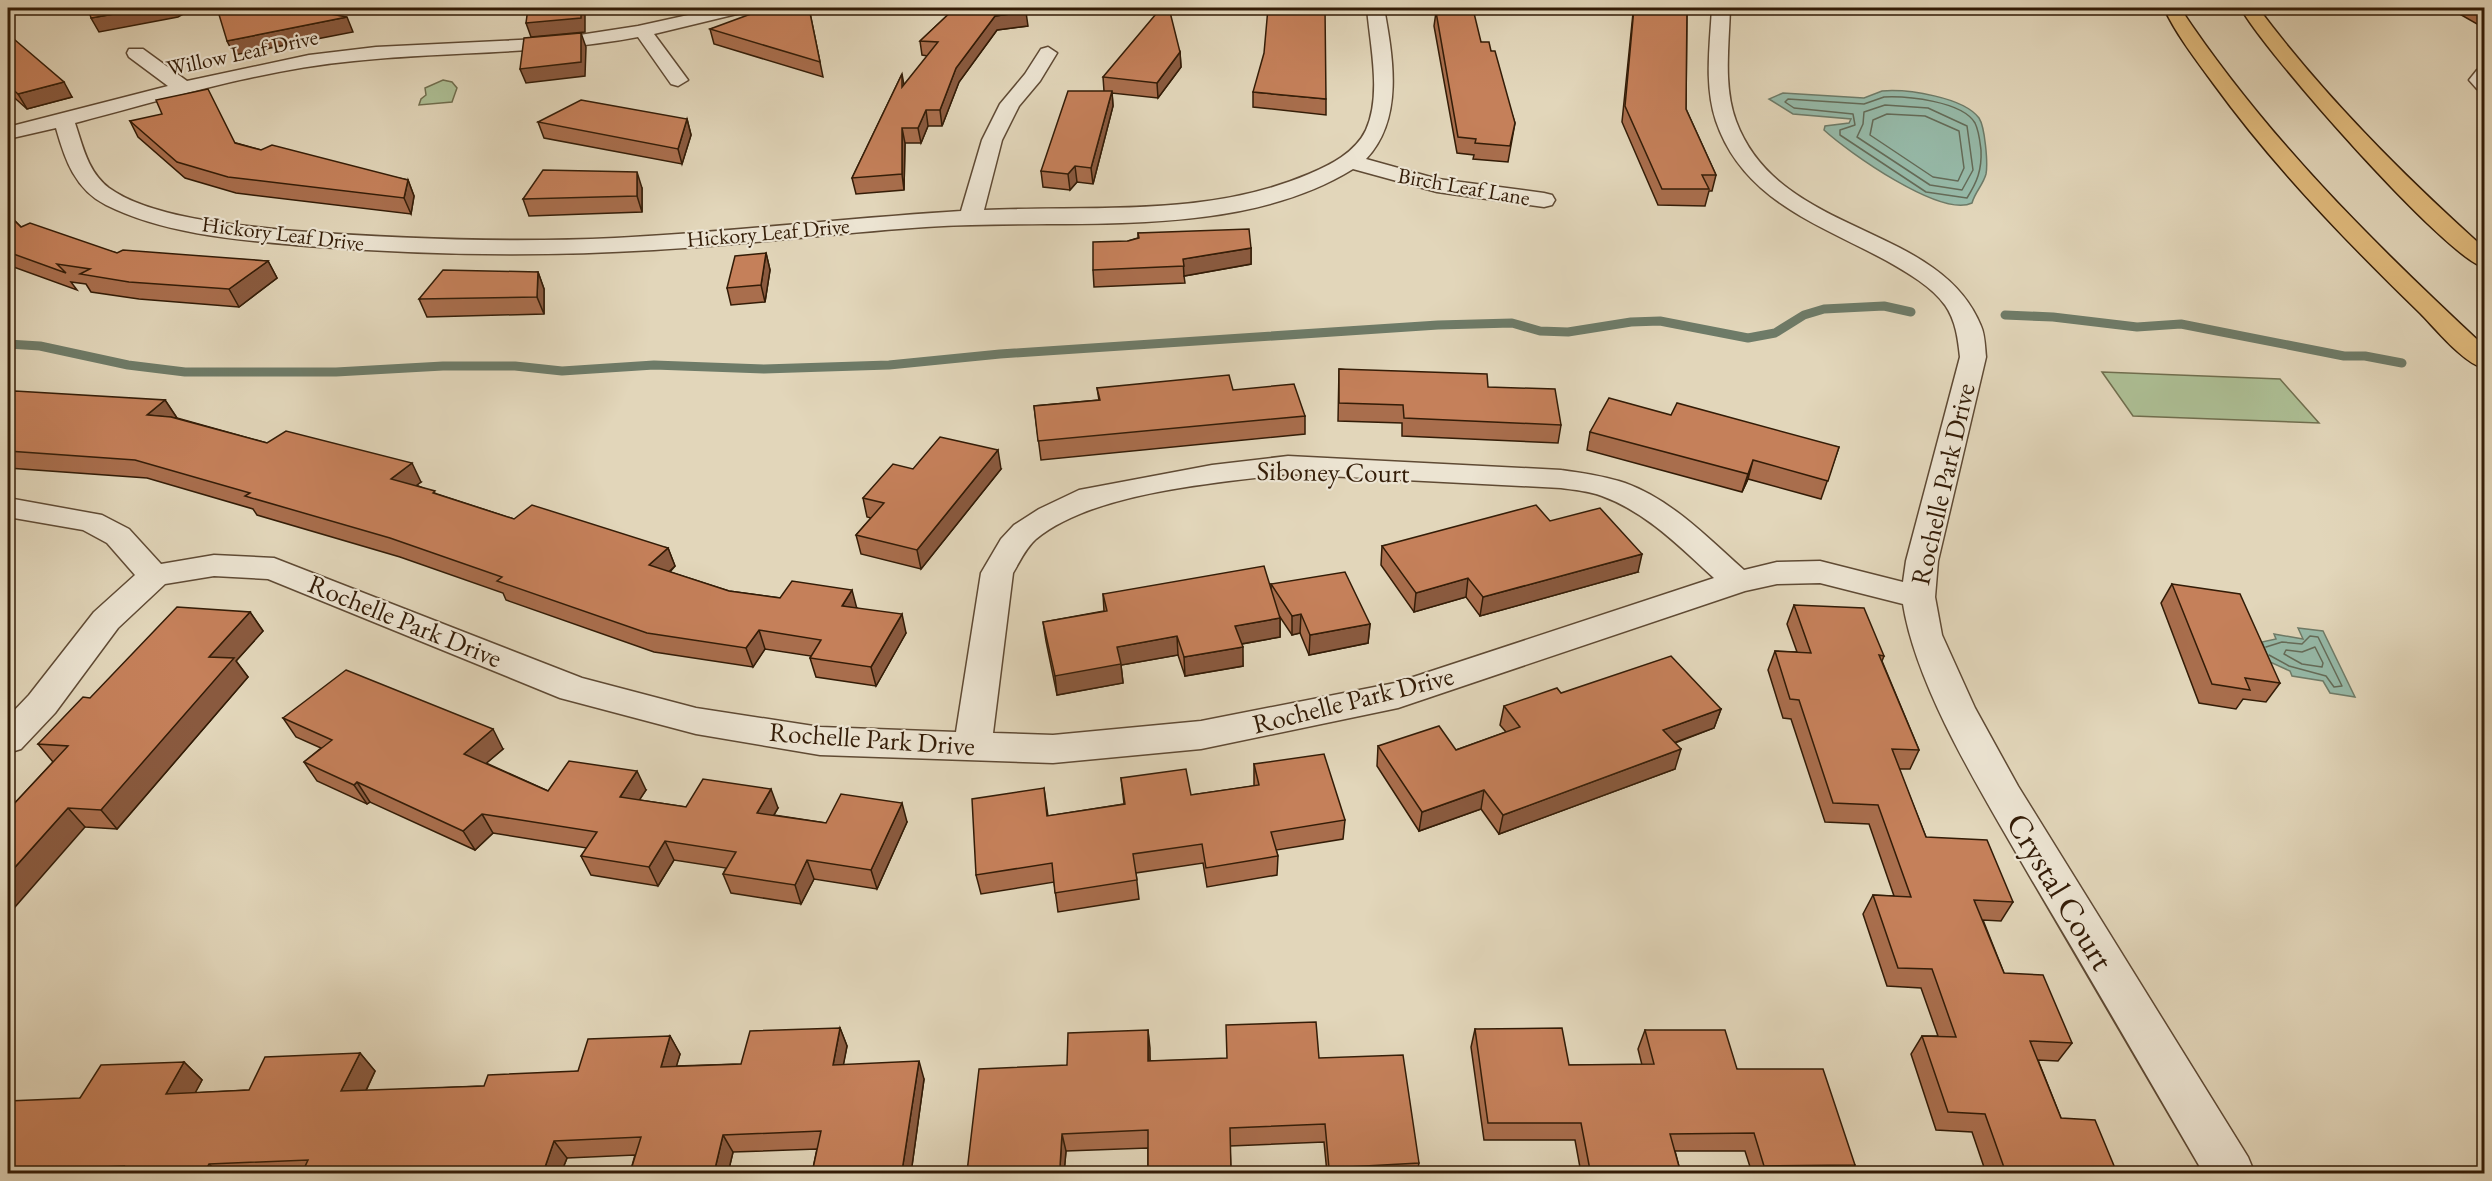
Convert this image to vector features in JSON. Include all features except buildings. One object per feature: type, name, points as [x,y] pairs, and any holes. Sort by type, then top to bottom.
[{"type":"highway","points":[[2172,8],[2222,80],[2291,164],[2410,289],[2484,360]]},
{"type":"highway","points":[[2248,8],[2337,114],[2484,260]]},
{"type":"highway","points":[[2337,114],[2484,232]]},
{"type":"street","name":"Willow Leaf Drive","points":[[8,133],[64,121],[261,69],[353,55],[536,46],[644,32],[739,8]]},
{"type":"street","name":"Hickory Leaf Drive","points":[[64,121],[81,175],[102,193],[134,209],[236,231],[307,239],[446,247],[613,245],[972,216],[1133,216],[1231,206],[1282,193],[1324,176],[1350,161],[1365,147],[1378,127],[1382,107],[1376,8]]},
{"type":"street","name":"Rochelle Park Drive","points":[[8,739],[42,704],[106,620],[154,576],[196,566],[235,563],[274,569],[573,689],[696,721],[820,741],[1053,749],[1200,735],[1398,695],[1738,582],[1777,573],[1820,572],[1918,597],[1922,561],[1973,357],[1970,326],[1960,307],[1942,286],[1924,272],[1901,258],[1804,211],[1755,170],[1734,141],[1723,110],[1719,58],[1721,8]]},
{"type":"street","points":[[644,32],[678,80]]},
{"type":"street","points":[[136,53],[184,88]]},
{"type":"street","points":[[972,216],[992,140],[1010,104],[1033,77],[1048,53]]},
{"type":"street","name":"Birch Leaf Lane","points":[[1350,161],[1437,185],[1544,200]]},
{"type":"street","name":"Siboney Court","points":[[973,746],[990,608],[997,573],[1007,555],[1025,532],[1050,516],[1090,497],[1120,490],[1212,474],[1288,465],[1561,479],[1616,490],[1652,510],[1738,582]]},
{"type":"street","points":[[8,508],[91,522],[118,536],[154,576]]},
{"type":"street","name":"Crystal Court","points":[[1918,597],[1925,635],[1957,708],[2004,797],[2231,1173]]},
{"type":"shaded area","points":[[443,80],[452,82],[457,88],[452,102],[419,105],[421,99],[426,95],[425,88]]},
{"type":"shaded area","points":[[2102,372],[2280,379],[2319,423],[2133,416]]},
{"type":"water","points":[[1882,91],[1906,91],[1934,96],[1961,105],[1979,118],[1984,137],[1987,169],[1985,178],[1972,203],[1958,205],[1939,201],[1918,192],[1873,167],[1824,130],[1825,126],[1849,123],[1851,119],[1793,114],[1769,99],[1783,93],[1864,98]]},
{"type":"water","points":[[2298,628],[2323,631],[2355,697],[2330,693],[2323,681],[2292,676],[2290,671],[2270,662],[2262,642],[2276,639],[2274,634],[2303,639]]},
{"type":"waterway","points":[[8,344],[40,346],[128,365],[185,372],[336,372],[443,366],[515,366],[562,371],[654,365],[764,369],[889,365],[1000,354],[1438,325],[1512,323],[1540,331],[1568,332],[1631,322],[1660,321],[1748,338],[1775,333],[1804,315],[1824,309],[1884,306],[1911,312]]},
{"type":"waterway","points":[[2005,315],[2053,317],[2137,327],[2181,324],[2344,356],[2365,356],[2402,363]]}]
